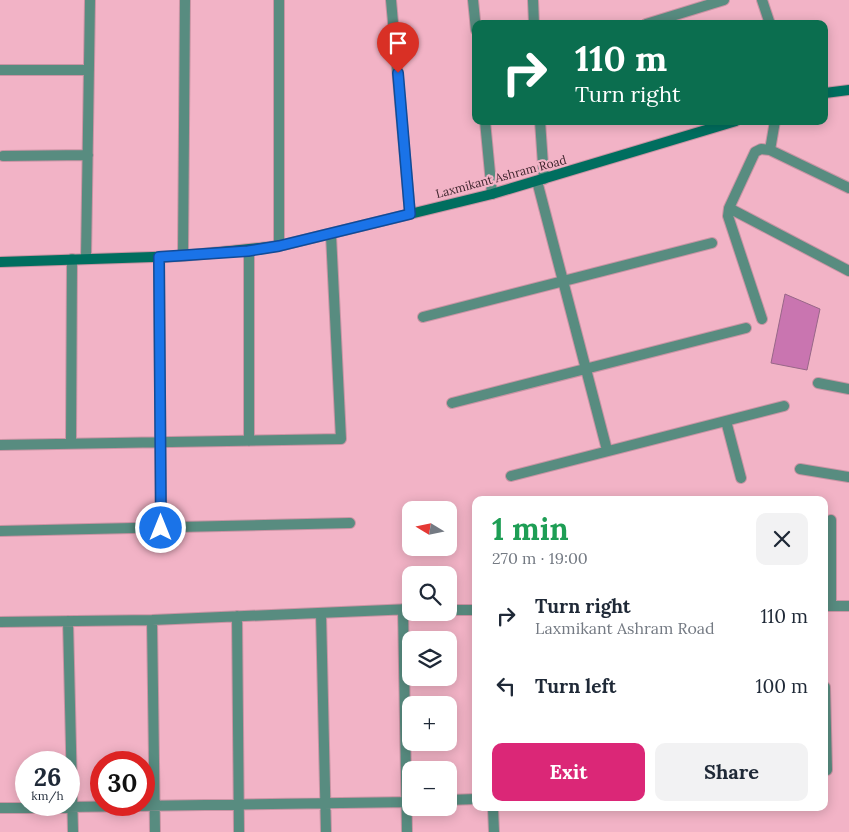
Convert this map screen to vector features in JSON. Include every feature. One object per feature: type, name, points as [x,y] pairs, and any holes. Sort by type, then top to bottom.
[{"type":"street","points":[[86,258],[90,0]]},
{"type":"street","points":[[182,256],[184,0]]},
{"type":"street","points":[[279,0],[279,246]]},
{"type":"street","points":[[391,0],[410,214]]},
{"type":"street","points":[[473,0],[475,20]]},
{"type":"street","points":[[533,0],[534,20]]},
{"type":"street","points":[[659,20],[724,0]]},
{"type":"street","points":[[762,0],[769,20]]},
{"type":"street","points":[[0,70],[89,70]]},
{"type":"street","points":[[828,93],[849,90]]},
{"type":"street","points":[[485,125],[492,194]]},
{"type":"street","points":[[540,125],[541,180],[563,281],[607,450]]},
{"type":"street","name":"Laxmikant Ashram Road","points":[[0,262],[182,256],[248,251],[279,246],[492,194],[723,125]]},
{"type":"street","points":[[770,150],[774,125]]},
{"type":"street","points":[[762,319],[730,227],[729,208],[755,152],[761,149],[770,150],[849,188]]},
{"type":"street","points":[[3,156],[88,155]]},
{"type":"street","points":[[729,208],[849,271]]},
{"type":"street","points":[[0,444],[337,440],[342,436],[331,234]]},
{"type":"street","points":[[423,317],[712,243]]},
{"type":"street","points":[[248,251],[249,441]]},
{"type":"street","points":[[159,257],[161,528]]},
{"type":"street","points":[[71,444],[72,259]]},
{"type":"street","points":[[452,403],[746,328]]},
{"type":"street","points":[[818,383],[849,388]]},
{"type":"street","points":[[511,476],[784,406]]},
{"type":"street","points":[[726,421],[741,478]]},
{"type":"street","points":[[800,469],[849,477]]},
{"type":"street","points":[[831,520],[828,606],[849,606]]},
{"type":"street","points":[[0,531],[350,522]]},
{"type":"street","points":[[0,622],[152,620],[402,609]]},
{"type":"street","points":[[457,610],[472,610]]},
{"type":"street","points":[[321,613],[326,832]]},
{"type":"street","points":[[237,616],[239,832]]},
{"type":"street","points":[[152,620],[153,751]]},
{"type":"street","points":[[68,621],[71,751]]},
{"type":"street","points":[[407,621],[409,761]]},
{"type":"street","points":[[457,800],[472,799]]},
{"type":"street","points":[[155,806],[402,802]]},
{"type":"street","points":[[0,808],[15,808]]},
{"type":"street","points":[[493,811],[494,832]]},
{"type":"street","points":[[73,816],[73,832]]},
{"type":"street","points":[[155,816],[156,832]]},
{"type":"street","points":[[407,832],[408,816]]},
{"type":"building","points":[[785,294],[820,309],[807,370],[771,363]]},
{"type":"route","points":[[161,528],[159,257],[248,251],[279,246],[410,214],[398,73]]}]
